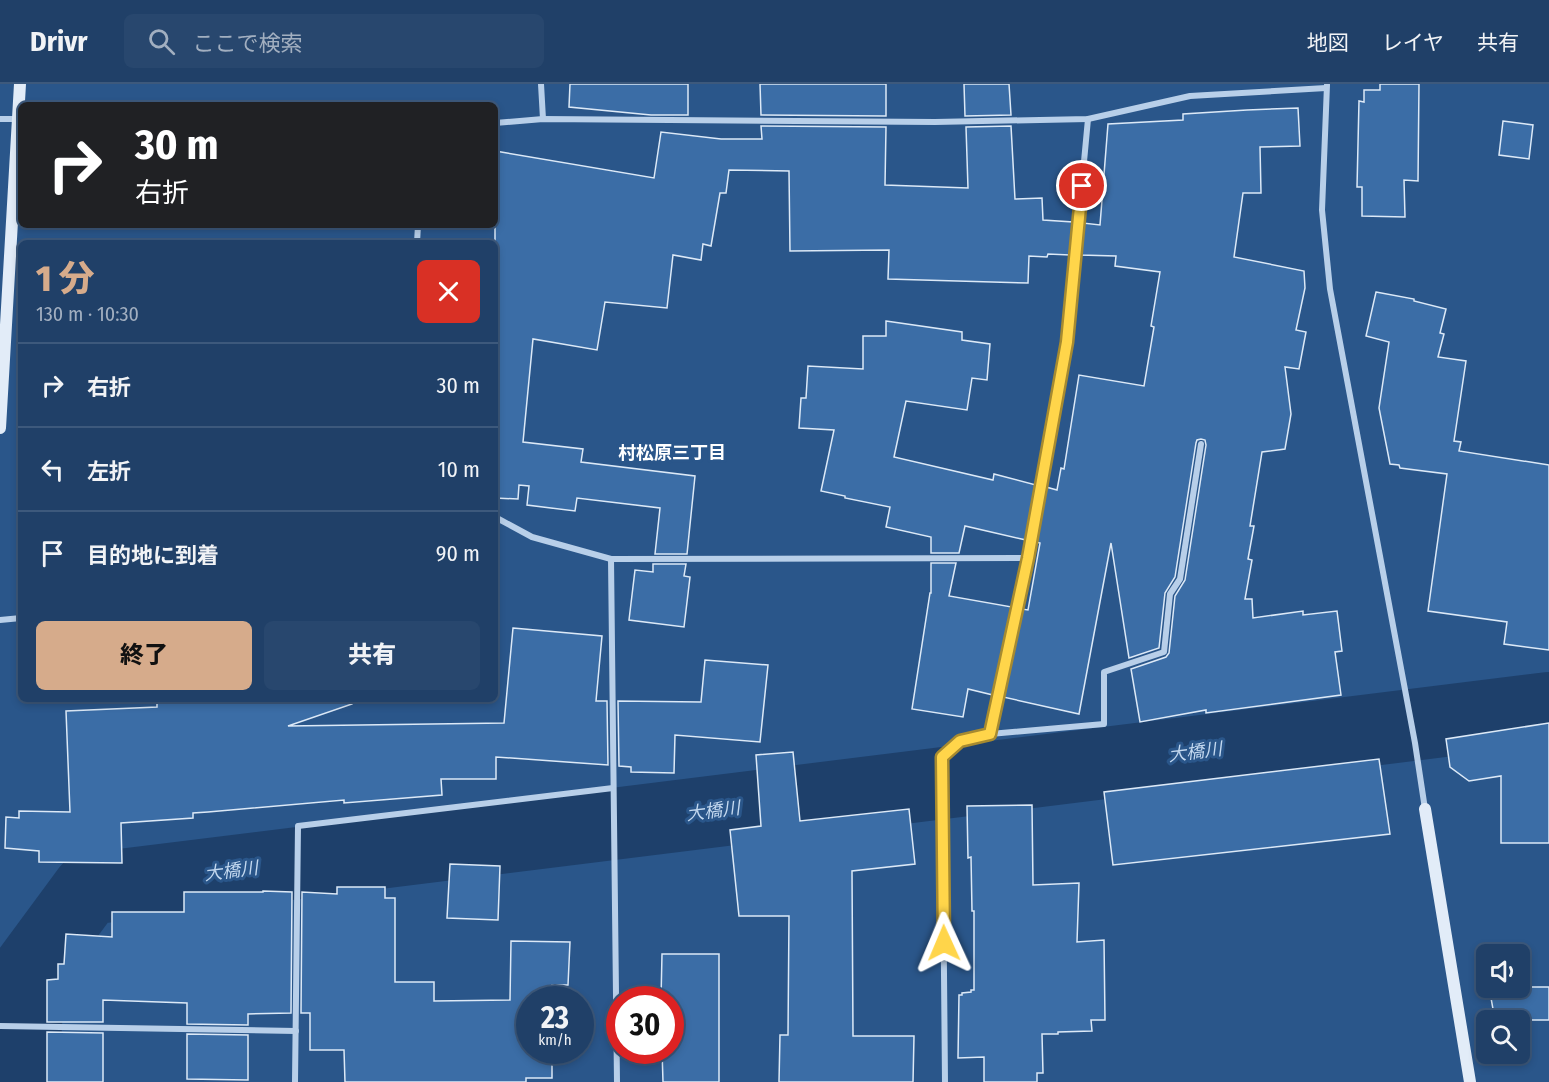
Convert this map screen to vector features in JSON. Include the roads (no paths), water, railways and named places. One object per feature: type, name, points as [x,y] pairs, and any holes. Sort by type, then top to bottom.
[{"type":"street","points":[[20,84],[20,102]]},
{"type":"street","points":[[542,84],[543,119]]},
{"type":"street","points":[[498,123],[543,119],[935,122],[1088,119],[1190,96],[1326,86],[1322,210],[1330,290],[1415,743],[1470,1082]]},
{"type":"street","points":[[0,119],[18,119]]},
{"type":"street","points":[[990,734],[1028,558],[1067,342],[1088,119]]},
{"type":"street","points":[[0,428],[18,150]]},
{"type":"street","points":[[945,1082],[942,757],[960,741],[990,734],[1104,724],[1104,672],[1164,652],[1170,594],[1180,579],[1201,444]]},
{"type":"street","points":[[498,519],[532,537],[611,559],[1028,558]]},
{"type":"street","points":[[611,559],[616,1082]]},
{"type":"street","points":[[0,620],[18,618]]},
{"type":"street","points":[[295,1082],[298,826],[614,788]]},
{"type":"street","points":[[0,1026],[296,1031]]},
{"type":"waterway","name":"大橋川","points":[[23,1082],[29,969],[88,889],[1549,708]]},
{"type":"district","name":"村松原三丁目","points":[[672,453]]}]
